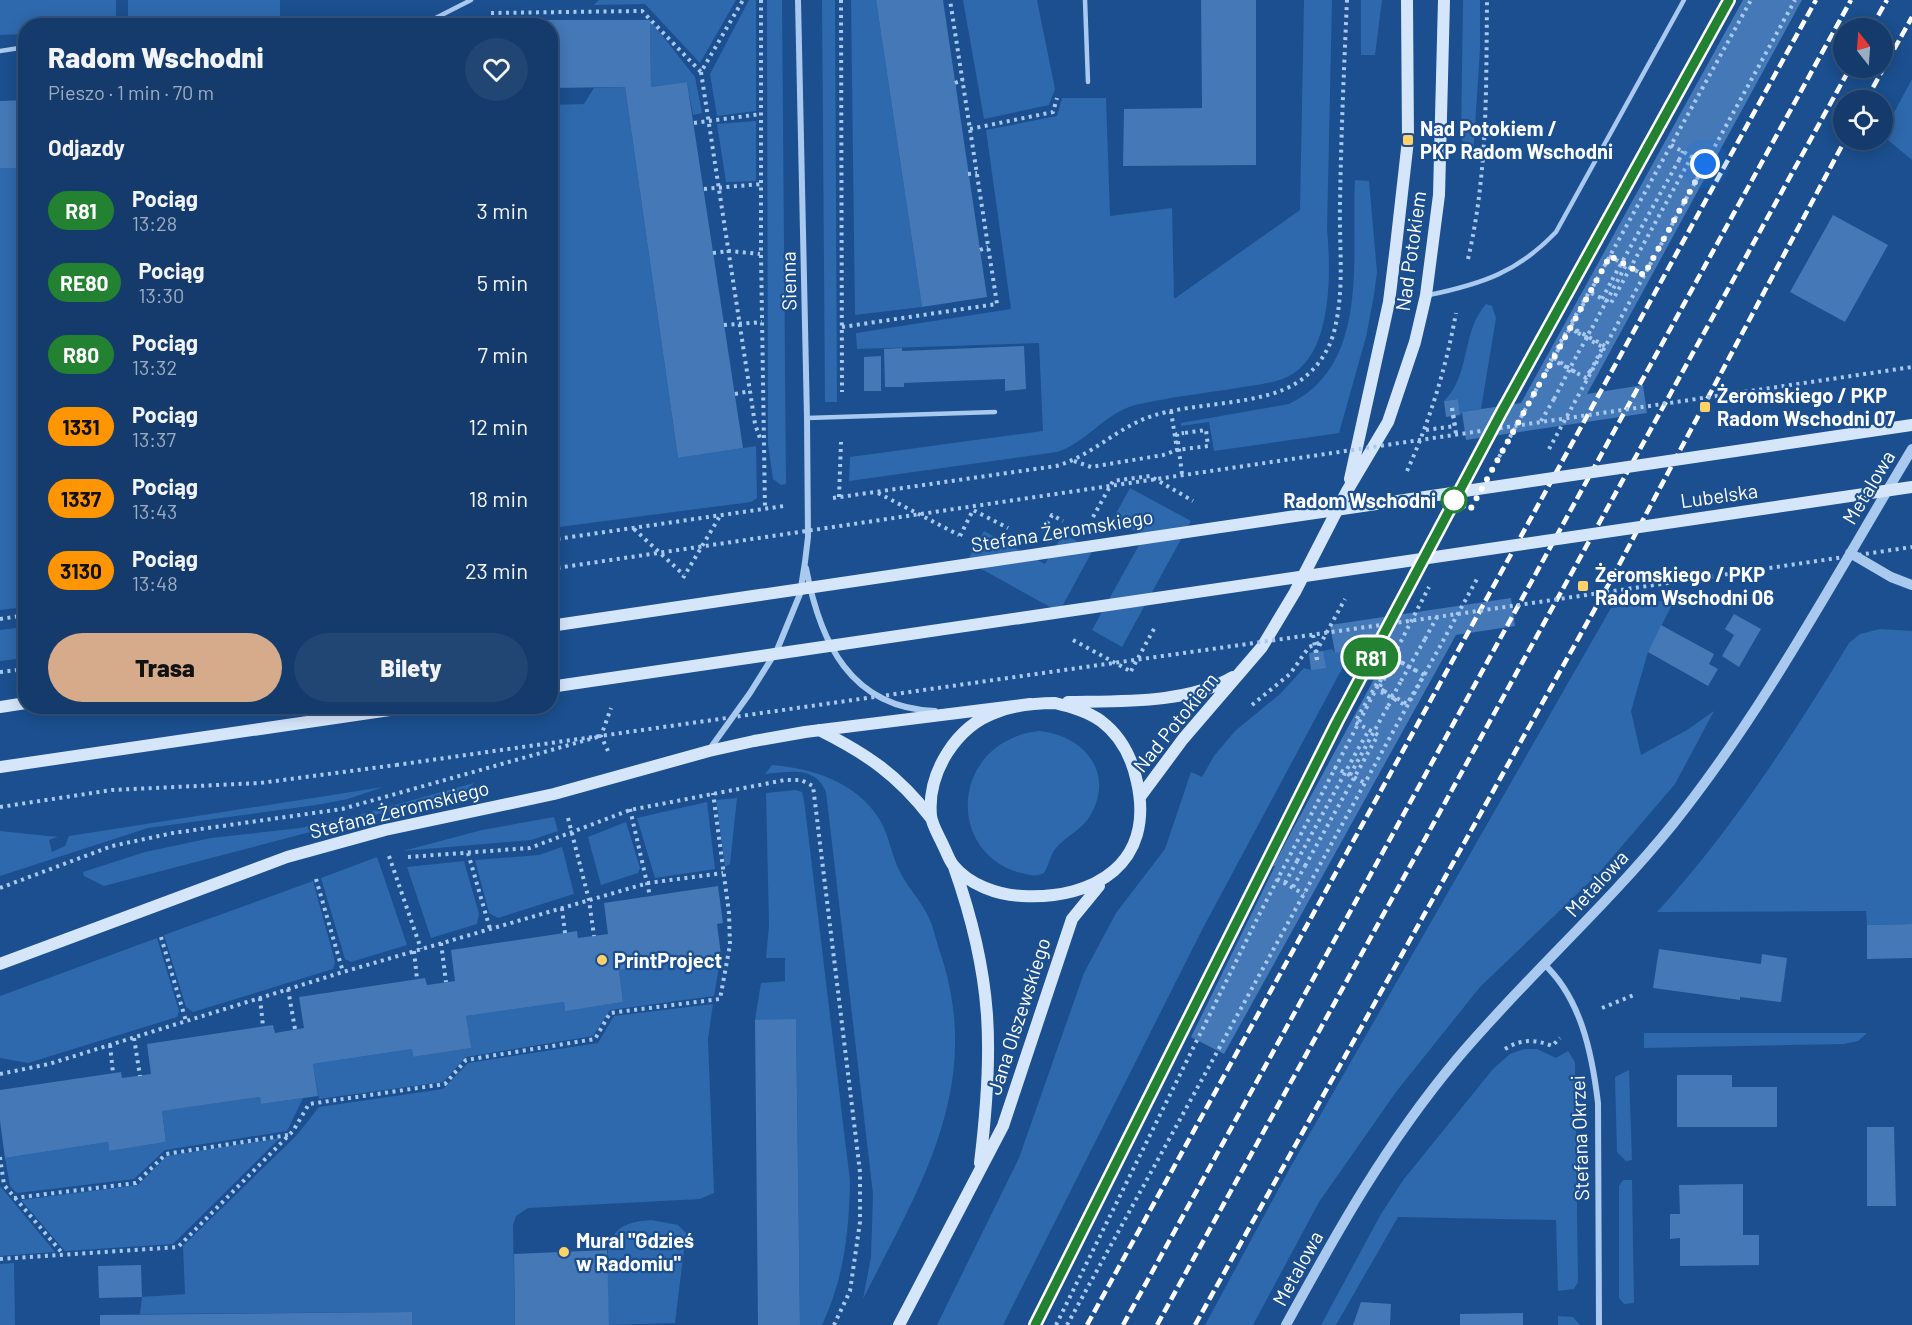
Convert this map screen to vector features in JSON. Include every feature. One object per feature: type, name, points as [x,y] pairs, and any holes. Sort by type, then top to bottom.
[{"type":"main road","name":"Nad Potokiem","points":[[1347,491],[1389,302],[1395,257],[1408,140],[1407,0]]},
{"type":"main road","name":"Nad Potokiem","points":[[1140,797],[1176,747],[1262,648],[1296,592],[1347,491],[1388,422],[1414,342],[1426,295],[1439,195],[1443,118],[1444,0]]},
{"type":"main road","name":"Stefana Żeromskiego","points":[[558,625],[1912,424]]},
{"type":"main road","name":"Lubelska","points":[[558,686],[1912,487]]},
{"type":"main road","name":"Nad Potokiem","points":[[1055,703],[1158,699],[1226,681],[1241,672]]},
{"type":"main road","points":[[818,730],[874,760],[910,790],[931,818],[953,865],[984,888],[1019,896],[1064,895],[1104,881],[1122,862],[1136,838],[1141,816],[1140,797],[1131,760],[1112,730],[1086,712],[1055,703],[1030,704],[995,712],[960,735],[949,750],[932,789],[931,818]]},
{"type":"main road","points":[[0,707],[18,704]]},
{"type":"main road","name":"Stefana Żeromskiego","points":[[0,964],[287,856],[386,830],[562,791],[709,751],[818,730],[1030,704]]},
{"type":"main road","points":[[0,767],[362,714]]},
{"type":"main road","name":"Jana Olszewskiego","points":[[953,865],[978,945],[989,1023],[989,1093],[979,1170]]},
{"type":"main road","name":"Jana Olszewskiego","points":[[898,1325],[1002,1126],[1072,919],[1104,881]]},
{"type":"street","name":"Sienna","points":[[709,751],[777,650],[800,594],[808,537],[798,0]]},
{"type":"street","name":"Metalowa","points":[[1286,1325],[1358,1195],[1411,1117],[1456,1060],[1543,963],[1624,881],[1672,824],[1716,766],[1764,695],[1912,449]]},
{"type":"street","points":[[1850,553],[1891,577],[1912,585]]},
{"type":"street","name":"Sienna","points":[[805,562],[819,622],[846,669],[864,688],[880,700],[903,706],[931,711],[969,712]]},
{"type":"street","name":"Stefana Okrzei","points":[[1543,963],[1558,977],[1579,1017],[1593,1064],[1598,1103],[1599,1325]]},
{"type":"lane","points":[[436,18],[471,0]]},
{"type":"lane","points":[[1085,0],[1088,82]]},
{"type":"lane","points":[[1426,295],[1495,278],[1524,261],[1556,232],[1684,0]]},
{"type":"lane","points":[[0,51],[18,48]]},
{"type":"lane","points":[[807,418],[995,412]]},
{"type":"path","points":[[701,72],[743,0]]},
{"type":"path","points":[[761,0],[760,254],[765,509]]},
{"type":"path","points":[[841,0],[842,327],[997,304],[950,0]]},
{"type":"path","points":[[558,539],[1074,461],[1121,428],[1171,411],[1274,392],[1295,384],[1310,374],[1327,349],[1340,305],[1341,165],[1347,0]]},
{"type":"path","points":[[1461,288],[1478,218],[1485,150],[1487,0]]},
{"type":"path","points":[[1497,461],[1751,0]]},
{"type":"path","points":[[1604,346],[1570,328],[1553,360],[1586,378],[1644,275],[1795,0]]},
{"type":"path","points":[[588,11],[588,20]]},
{"type":"path","points":[[490,13],[642,11],[701,72],[754,424],[763,445]]},
{"type":"path","points":[[537,12],[537,18]]},
{"type":"path","points":[[955,83],[963,81]]},
{"type":"path","points":[[970,129],[1053,112],[1057,98]]},
{"type":"path","points":[[694,123],[761,114]]},
{"type":"path","points":[[1671,145],[1705,164]]},
{"type":"path","points":[[1602,299],[1683,151]]},
{"type":"path","points":[[1604,346],[1586,378],[1551,359],[1589,292],[1611,303],[1692,156]]},
{"type":"path","points":[[968,174],[977,173]]},
{"type":"path","points":[[704,189],[761,184]]},
{"type":"path","points":[[980,250],[988,247]]},
{"type":"path","points":[[714,253],[729,251],[760,254]]},
{"type":"path","points":[[1610,256],[1644,275]]},
{"type":"path","points":[[1604,346],[1586,338],[1626,265]]},
{"type":"path","points":[[724,325],[762,322]]},
{"type":"path","points":[[1571,327],[1604,346]]},
{"type":"path","points":[[1541,421],[1587,336]]},
{"type":"path","points":[[1543,459],[1604,346]]},
{"type":"path","points":[[558,568],[1912,367]]},
{"type":"path","points":[[735,394],[750,391]]},
{"type":"path","points":[[1452,408],[1456,434]]},
{"type":"path","points":[[1171,411],[1177,450]]},
{"type":"path","points":[[1426,430],[1455,426],[1454,417]]},
{"type":"path","points":[[1074,461],[1091,467],[1163,455],[1177,450],[1208,446],[1206,430],[1177,434],[1182,474]]},
{"type":"path","points":[[679,585],[720,516]]},
{"type":"path","points":[[633,528],[684,575]]},
{"type":"path","points":[[0,807],[112,790],[260,783],[396,765],[1313,635],[1912,547]]},
{"type":"path","points":[[1067,1325],[1481,573]]},
{"type":"path","points":[[1056,1325],[1334,766],[1434,577]]},
{"type":"path","points":[[0,619],[18,616]]},
{"type":"path","points":[[1392,698],[1437,617]]},
{"type":"path","points":[[1313,635],[1317,660]]},
{"type":"path","points":[[1293,887],[1378,735],[1355,722],[1392,657],[1424,675]]},
{"type":"path","points":[[1395,659],[1424,675],[1407,704],[1379,688],[1395,659]]},
{"type":"path","points":[[0,672],[18,670]]},
{"type":"path","points":[[1350,775],[1393,696],[1408,704],[1424,675]]},
{"type":"path","points":[[1375,689],[1407,706]]},
{"type":"path","points":[[1284,883],[1369,730]]},
{"type":"path","points":[[0,888],[112,846],[173,833],[342,808],[602,736]]},
{"type":"path","points":[[1334,766],[1365,783]]},
{"type":"path","points":[[421,949],[389,858],[530,848],[630,810],[785,780],[801,780],[813,786],[860,1172],[860,1222],[850,1291],[834,1325]]},
{"type":"path","points":[[562,791],[588,900],[594,936]]},
{"type":"path","points":[[0,1259],[178,1247],[289,1135],[309,1104],[445,1084],[466,1060],[595,1039],[610,1013],[720,999],[730,945],[712,793]]},
{"type":"path","points":[[630,810],[650,896]]},
{"type":"path","points":[[468,853],[490,929]]},
{"type":"path","points":[[0,1074],[49,1064],[343,972],[648,883],[723,873]]},
{"type":"path","points":[[316,879],[343,972]]},
{"type":"path","points":[[1277,879],[1304,894]]},
{"type":"path","points":[[562,908],[565,933]]},
{"type":"path","points":[[161,937],[186,1021]]},
{"type":"path","points":[[441,943],[446,982]]},
{"type":"path","points":[[414,951],[417,979]]},
{"type":"path","points":[[288,989],[295,1029]]},
{"type":"path","points":[[1500,1052],[1524,1040],[1540,1041],[1552,1046],[1579,1017],[1634,995]]},
{"type":"path","points":[[260,998],[263,1026]]},
{"type":"path","points":[[134,1038],[140,1076]]},
{"type":"path","points":[[110,1045],[113,1073]]},
{"type":"path","points":[[14,1198],[136,1183],[166,1154],[289,1135]]},
{"type":"path","points":[[0,1157],[4,1185],[63,1255]]},
{"type":"shaded area","points":[[0,0],[116,0],[116,18],[18,18],[18,34],[0,35]]},
{"type":"shaded area","points":[[128,0],[280,0],[280,18],[128,18]]},
{"type":"shaded area","points":[[599,0],[736,0],[700,63],[645,4],[594,5]]},
{"type":"shaded area","points":[[749,0],[756,0],[756,111],[717,116],[710,74]]},
{"type":"shaded area","points":[[767,0],[782,0],[786,484],[781,485],[773,479],[768,444]]},
{"type":"shaded area","points":[[822,0],[835,0],[837,402],[825,402]]},
{"type":"shaded area","points":[[851,0],[876,0],[922,307],[855,315]]},
{"type":"shaded area","points":[[963,0],[1037,0],[1055,89],[1049,105],[984,119]]},
{"type":"shaded area","points":[[1304,0],[1332,0],[1327,230],[1328,289],[1321,332],[1313,351],[1302,366],[1287,377],[1271,382],[1135,405],[1114,414],[1077,442],[1057,452],[849,481],[850,457],[1043,431],[1039,343],[857,349],[856,333],[1011,309],[986,130],[1057,116],[1062,98],[1106,98],[1110,216],[1172,208],[1174,299],[1300,210]]},
{"type":"shaded area","points":[[1361,0],[1382,0],[1375,55],[1361,55]]},
{"type":"shaded area","points":[[1463,0],[1480,0],[1480,49],[1473,158],[1461,138]]},
{"type":"shaded area","points":[[650,20],[695,77],[702,113],[693,115],[687,82],[651,87]]},
{"type":"shaded area","points":[[1912,79],[1912,160],[1893,144],[1893,114]]},
{"type":"shaded area","points":[[625,87],[678,458],[756,446],[757,498],[751,502],[558,527],[558,105],[584,104],[594,88]]},
{"type":"shaded area","points":[[756,121],[756,181],[726,182],[717,124]]},
{"type":"shaded area","points":[[0,168],[18,168],[18,608],[0,610]]},
{"type":"shaded area","points":[[1355,180],[1369,181],[1377,272],[1366,337],[1339,433],[1214,451],[1209,422],[1181,426],[1181,423],[1289,404],[1315,386],[1333,363],[1345,336],[1351,306],[1354,274]]},
{"type":"shaded area","points":[[1486,304],[1492,306],[1496,318],[1481,409],[1463,412],[1460,415],[1458,399],[1444,401],[1453,391],[1463,366],[1473,327]]},
{"type":"shaded area","points":[[1130,488],[1191,521],[1122,647],[1092,630],[1144,536],[1113,519]]},
{"type":"shaded area","points":[[984,531],[1045,564],[1063,534],[1093,550],[1059,612],[967,561]]},
{"type":"shaded area","points":[[1675,599],[1648,652],[1631,711],[1641,755],[1687,730],[1714,711],[1675,784],[1598,874],[1480,987],[1396,1092],[1319,1202],[1253,1325],[1205,1325],[1290,1168],[1611,608]]},
{"type":"shaded area","points":[[18,628],[18,659],[0,661],[0,630]]},
{"type":"shaded area","points":[[1880,629],[1912,631],[1912,924],[1867,925],[1866,911],[1657,912],[1735,816],[1805,714],[1849,643],[1860,634]]},
{"type":"shaded area","points":[[1332,649],[1335,653],[1352,650],[1203,928],[1003,1325],[937,1325],[1019,1158],[1084,973],[1116,913],[1165,849],[1191,772],[1202,777],[1214,756],[1235,731],[1280,694],[1304,668],[1311,670],[1323,651]]},
{"type":"shaded area","points":[[1039,731],[1055,734],[1081,748],[1091,758],[1097,771],[1099,785],[1097,800],[1087,821],[1056,848],[1044,873],[1027,875],[993,859],[977,841],[969,819],[968,796],[975,773],[989,753],[1011,739]]},
{"type":"shaded area","points":[[772,765],[802,769],[831,779],[857,795],[878,817],[901,875],[931,922],[952,1000],[955,1046],[951,1090],[940,1132],[925,1174],[863,1299],[871,1257],[873,1194],[826,792],[821,783],[808,774],[792,772],[765,774]]},
{"type":"shaded area","points":[[474,783],[460,796],[390,811],[104,886],[84,876],[83,872],[145,852],[211,838],[300,828],[348,818]]},
{"type":"shaded area","points":[[383,787],[348,799],[316,805],[148,828],[0,876],[0,831],[58,837],[49,840],[52,852],[65,846],[69,836]]},
{"type":"shaded area","points":[[796,790],[802,792],[804,800],[850,1181],[844,1255],[836,1290],[822,1325],[800,1325],[796,1020],[755,1020],[761,983],[785,981],[785,958],[766,958],[769,925],[766,793]]},
{"type":"shaded area","points":[[737,798],[730,864],[725,867],[716,800]]},
{"type":"shaded area","points":[[707,802],[715,869],[655,878],[637,818]]},
{"type":"shaded area","points":[[554,817],[558,831],[531,840],[403,851],[482,830]]},
{"type":"shaded area","points":[[626,822],[640,868],[638,873],[601,885],[588,837]]},
{"type":"shaded area","points":[[562,847],[574,894],[498,918],[489,913],[475,860],[539,855]]},
{"type":"shaded area","points":[[377,857],[407,945],[351,962],[345,959],[321,878]]},
{"type":"shaded area","points":[[464,861],[479,914],[477,924],[431,938],[407,867]]},
{"type":"shaded area","points":[[313,881],[335,962],[333,969],[193,1012],[186,1007],[164,935]]},
{"type":"shaded area","points":[[157,938],[179,1011],[177,1017],[28,1063],[0,1058],[0,996]]},
{"type":"shaded area","points":[[721,955],[714,996],[610,1010],[593,1036],[466,1057],[443,1082],[319,1099],[313,1064],[412,1049],[413,1057],[470,1048],[466,1016],[564,1002],[565,1010],[623,1002],[619,970]]},
{"type":"shaded area","points":[[713,1004],[708,1039],[714,1193],[700,1199],[528,1208],[516,1216],[513,1225],[515,1325],[412,1325],[411,1312],[140,1314],[142,1297],[185,1294],[183,1246],[297,1135],[319,1107],[443,1089],[468,1063],[598,1043],[614,1016]]},
{"type":"shaded area","points":[[1644,1033],[1867,1033],[1858,1041],[1844,1044],[1644,1048]]},
{"type":"shaded area","points":[[1524,1049],[1537,1049],[1556,1058],[1568,1051],[1575,1062],[1578,1282],[1574,1289],[1558,1291],[1556,1220],[1398,1217],[1336,1325],[1321,1325],[1381,1214],[1404,1179],[1493,1069],[1510,1054]]},
{"type":"shaded area","points":[[1629,1070],[1632,1160],[1626,1161],[1617,1152],[1615,1077]]},
{"type":"shaded area","points":[[260,1097],[261,1104],[303,1098],[287,1131],[165,1150],[134,1179],[17,1193],[10,1186],[5,1158],[108,1142],[109,1151],[166,1142],[162,1111]]},
{"type":"shaded area","points":[[280,1138],[173,1244],[65,1251],[21,1200],[138,1185],[167,1156]]},
{"type":"shaded area","points":[[1623,1180],[1632,1180],[1634,1303],[1624,1304],[1619,1298],[1619,1186]]},
{"type":"shaded area","points":[[0,1186],[55,1252],[0,1256]]},
{"type":"shaded area","points":[[651,1220],[678,1225],[686,1233],[675,1323],[609,1325],[606,1276],[611,1240],[623,1226]]},
{"type":"shaded area","points":[[14,1263],[15,1325],[0,1325],[0,1264]]},
{"type":"shaded area","points":[[1558,1316],[1573,1317],[1580,1325],[1558,1325]]},
{"type":"building","points":[[876,0],[943,0],[987,297],[922,307]]},
{"type":"building","points":[[1201,0],[1256,0],[1256,165],[1123,166],[1124,109],[1202,108]]},
{"type":"building","points":[[1743,0],[1802,0],[1587,394],[1643,385],[1647,413],[1466,440],[1462,412],[1521,403]]},
{"type":"building","points":[[558,20],[650,20],[651,87],[687,82],[743,448],[678,458],[625,87],[558,88]]},
{"type":"building","points":[[18,100],[18,168],[0,168],[0,101]]},
{"type":"building","points":[[1833,215],[1888,245],[1845,322],[1790,292]]},
{"type":"building","points":[[1024,346],[1026,389],[1005,391],[1005,379],[904,383],[904,387],[885,387],[884,349],[902,348],[902,351]]},
{"type":"building","points":[[881,356],[881,391],[864,391],[864,357]]},
{"type":"building","points":[[1458,399],[1460,415],[1446,417],[1444,401]]},
{"type":"building","points":[[1511,598],[1515,626],[1456,635],[1224,1054],[1191,1037],[1275,866],[1273,866],[1393,644],[1335,653],[1330,625]]},
{"type":"building","points":[[1734,614],[1761,629],[1739,667],[1722,656],[1734,635],[1725,629]]},
{"type":"building","points":[[1661,625],[1714,654],[1709,664],[1718,669],[1708,686],[1648,652]]},
{"type":"building","points":[[1323,651],[1326,668],[1311,670],[1309,653]]},
{"type":"building","points":[[718,886],[723,923],[717,924],[721,955],[619,970],[623,1002],[565,1011],[564,1002],[466,1016],[471,1048],[413,1057],[412,1049],[313,1064],[318,1096],[261,1104],[260,1097],[162,1111],[166,1142],[109,1151],[108,1142],[5,1158],[0,1121],[0,1090],[121,1072],[122,1078],[151,1074],[147,1044],[273,1025],[275,1033],[304,1028],[299,997],[425,978],[427,985],[455,981],[451,950],[577,931],[578,938],[608,934],[604,903]]},
{"type":"building","points":[[1912,924],[1912,958],[1867,959],[1867,925]]},
{"type":"building","points":[[1659,949],[1761,964],[1762,954],[1787,958],[1781,1002],[1740,997],[1740,1000],[1653,988]]},
{"type":"building","points":[[796,1019],[800,1325],[758,1325],[755,1020]]},
{"type":"building","points":[[1677,1075],[1732,1075],[1732,1087],[1777,1087],[1777,1127],[1677,1127]]},
{"type":"building","points":[[1867,1127],[1894,1127],[1896,1206],[1867,1206]]},
{"type":"building","points":[[1743,1184],[1743,1235],[1759,1235],[1759,1265],[1680,1266],[1680,1238],[1670,1239],[1670,1214],[1680,1214],[1679,1185]]},
{"type":"building","points":[[607,1250],[609,1325],[515,1325],[514,1254]]},
{"type":"building","points":[[141,1265],[142,1297],[99,1298],[98,1266]]},
{"type":"building","points":[[1361,1302],[1391,1304],[1390,1325],[1353,1325]]},
{"type":"building","points":[[412,1312],[412,1325],[100,1325],[100,1315]]},
{"type":"building","points":[[1523,1313],[1523,1325],[1460,1325],[1460,1314]]},
{"type":"railway","points":[[1035,1325],[1320,753],[1471,469],[1729,0]]},
{"type":"railway","points":[[1087,1325],[1816,0]]},
{"type":"railway","points":[[1123,1325],[1851,0]]},
{"type":"railway","points":[[1877,18],[1887,0]]},
{"type":"railway","points":[[1872,90],[1912,17]]},
{"type":"railway","points":[[1157,1325],[1844,78]]},
{"type":"railway","points":[[1195,1325],[1611,580],[1840,150]]},
{"type":"train","name":"R81","points":[[1035,1325],[1230,930],[1337,722],[1501,413],[1729,0]]},
{"type":"place","name":"Nad Potokiem / PKP Radom Wschodni","points":[[1408,140]]},
{"type":"place","name":"Żeromskiego / PKP Radom Wschodni 07","points":[[1705,407]]},
{"type":"place","name":"Radom Wschodni","points":[[1454,500]]},
{"type":"place","name":"Żeromskiego / PKP Radom Wschodni 06","points":[[1583,586]]},
{"type":"place","name":"PrintProject","points":[[602,960]]},
{"type":"place","name":"Mural \"Gdzieś w Radomiu\"","points":[[564,1252]]},
{"type":"route","points":[[1454,500],[1470,510],[1610,256],[1644,275],[1705,164]]}]
